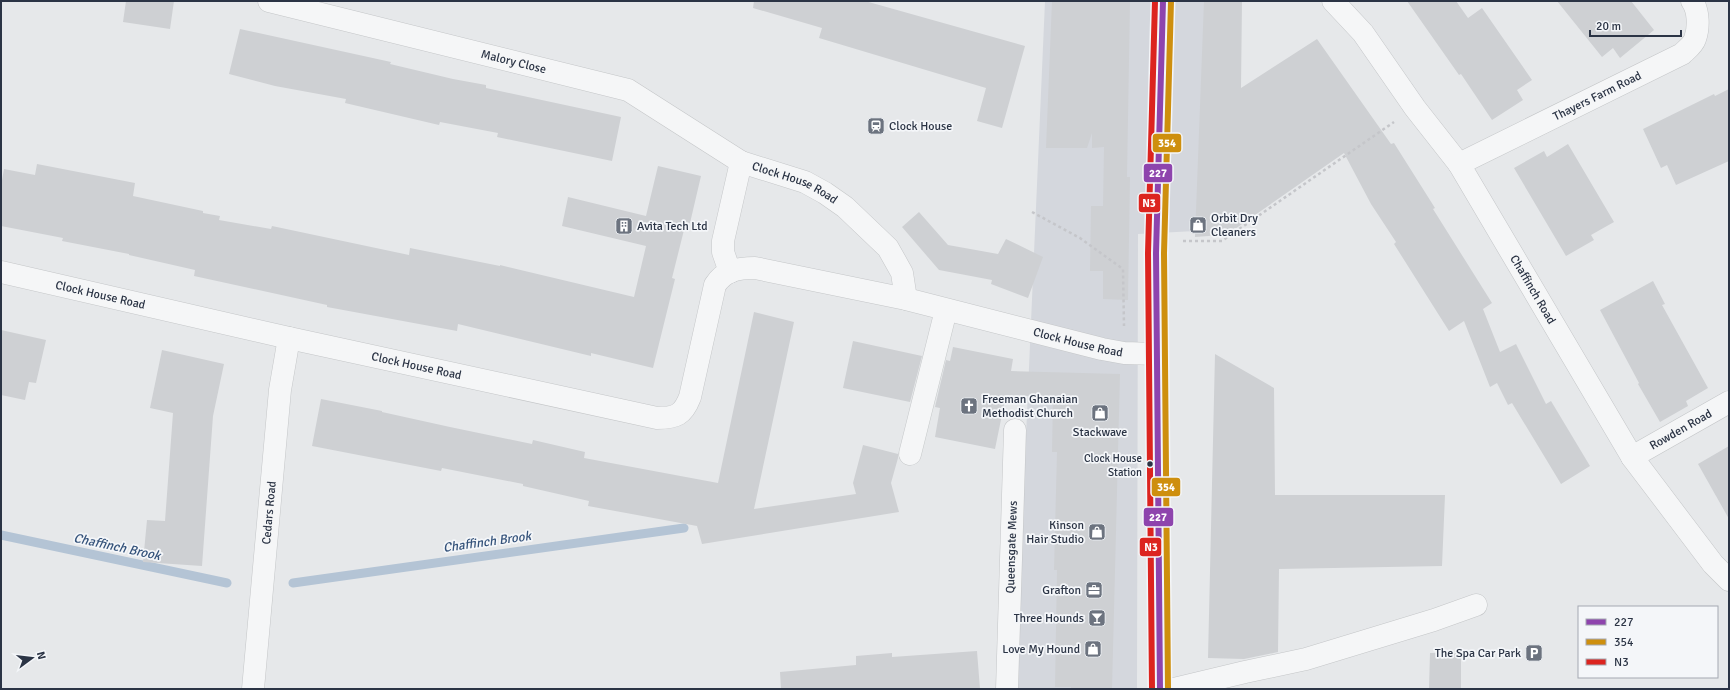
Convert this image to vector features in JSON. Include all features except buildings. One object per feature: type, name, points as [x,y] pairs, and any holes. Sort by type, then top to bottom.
[{"type":"main road","points":[[1160,689],[1157,189],[1163,1]]},
{"type":"street","name":"Malory Close","points":[[269,1],[628,90],[741,162]]},
{"type":"street","name":"Chaffinch Road","points":[[1333,1],[1363,33],[1415,108],[1459,164],[1632,457],[1713,564],[1729,580]]},
{"type":"street","name":"Thayers Farm Road","points":[[1459,164],[1682,54],[1694,41],[1698,26],[1697,13],[1692,1]]},
{"type":"street","name":"Clock House Road","points":[[730,272],[723,252],[723,241],[741,162],[804,182],[825,193],[845,207],[888,248],[902,273],[906,299]]},
{"type":"street","name":"Clock House Road","points":[[1,272],[289,338],[657,418],[669,418],[678,415],[686,408],[690,397],[715,285],[721,276],[741,268],[755,268],[906,299],[1102,349],[1157,354]]},
{"type":"street","points":[[910,454],[946,310]]},
{"type":"street","name":"Cedars Road","points":[[253,689],[280,390],[289,338]]},
{"type":"street","name":"Rowden Road","points":[[1632,457],[1729,402]]},
{"type":"street","name":"Queensgate Mews","points":[[1007,689],[1015,430]]},
{"type":"street","points":[[1174,689],[1306,659],[1427,622],[1476,605]]},
{"type":"path","points":[[1179,241],[1222,241],[1415,108]]},
{"type":"path","points":[[1032,212],[1080,238],[1123,269],[1124,352]]},
{"type":"shaded area","points":[[1045,1],[1235,1],[1234,229],[1138,234],[1137,689],[1015,689]]},
{"type":"waterway","name":"Chaffinch Brook","points":[[293,583],[684,528]]},
{"type":"waterway","name":"Chaffinch Brook","points":[[1,535],[227,583]]},
{"type":"transit line","name":"N3","points":[[1152,689],[1148,253],[1155,1]]},
{"type":"transit line","name":"227","points":[[1160,689],[1156,253],[1163,1]]},
{"type":"transit line","name":"354","points":[[1168,689],[1164,253],[1171,1]]},
{"type":"place","name":"Clock House","points":[[876,126]]},
{"type":"place","name":"Orbit Dry Cleaners","points":[[1198,225]]},
{"type":"place","name":"Avita Tech Ltd","points":[[624,226]]},
{"type":"place","name":"Freeman Ghanaian Methodist Church","points":[[969,406]]},
{"type":"place","name":"Stackwave","points":[[1100,413]]},
{"type":"place","name":"Clock House Station","points":[[1150,464]]},
{"type":"place","name":"Kinson Hair Studio","points":[[1097,532]]},
{"type":"place","name":"Grafton","points":[[1094,590]]},
{"type":"place","name":"Three Hounds","points":[[1097,618]]},
{"type":"place","name":"Love My Hound","points":[[1093,649]]},
{"type":"place","name":"The Spa Car Park","points":[[1534,653]]}]
